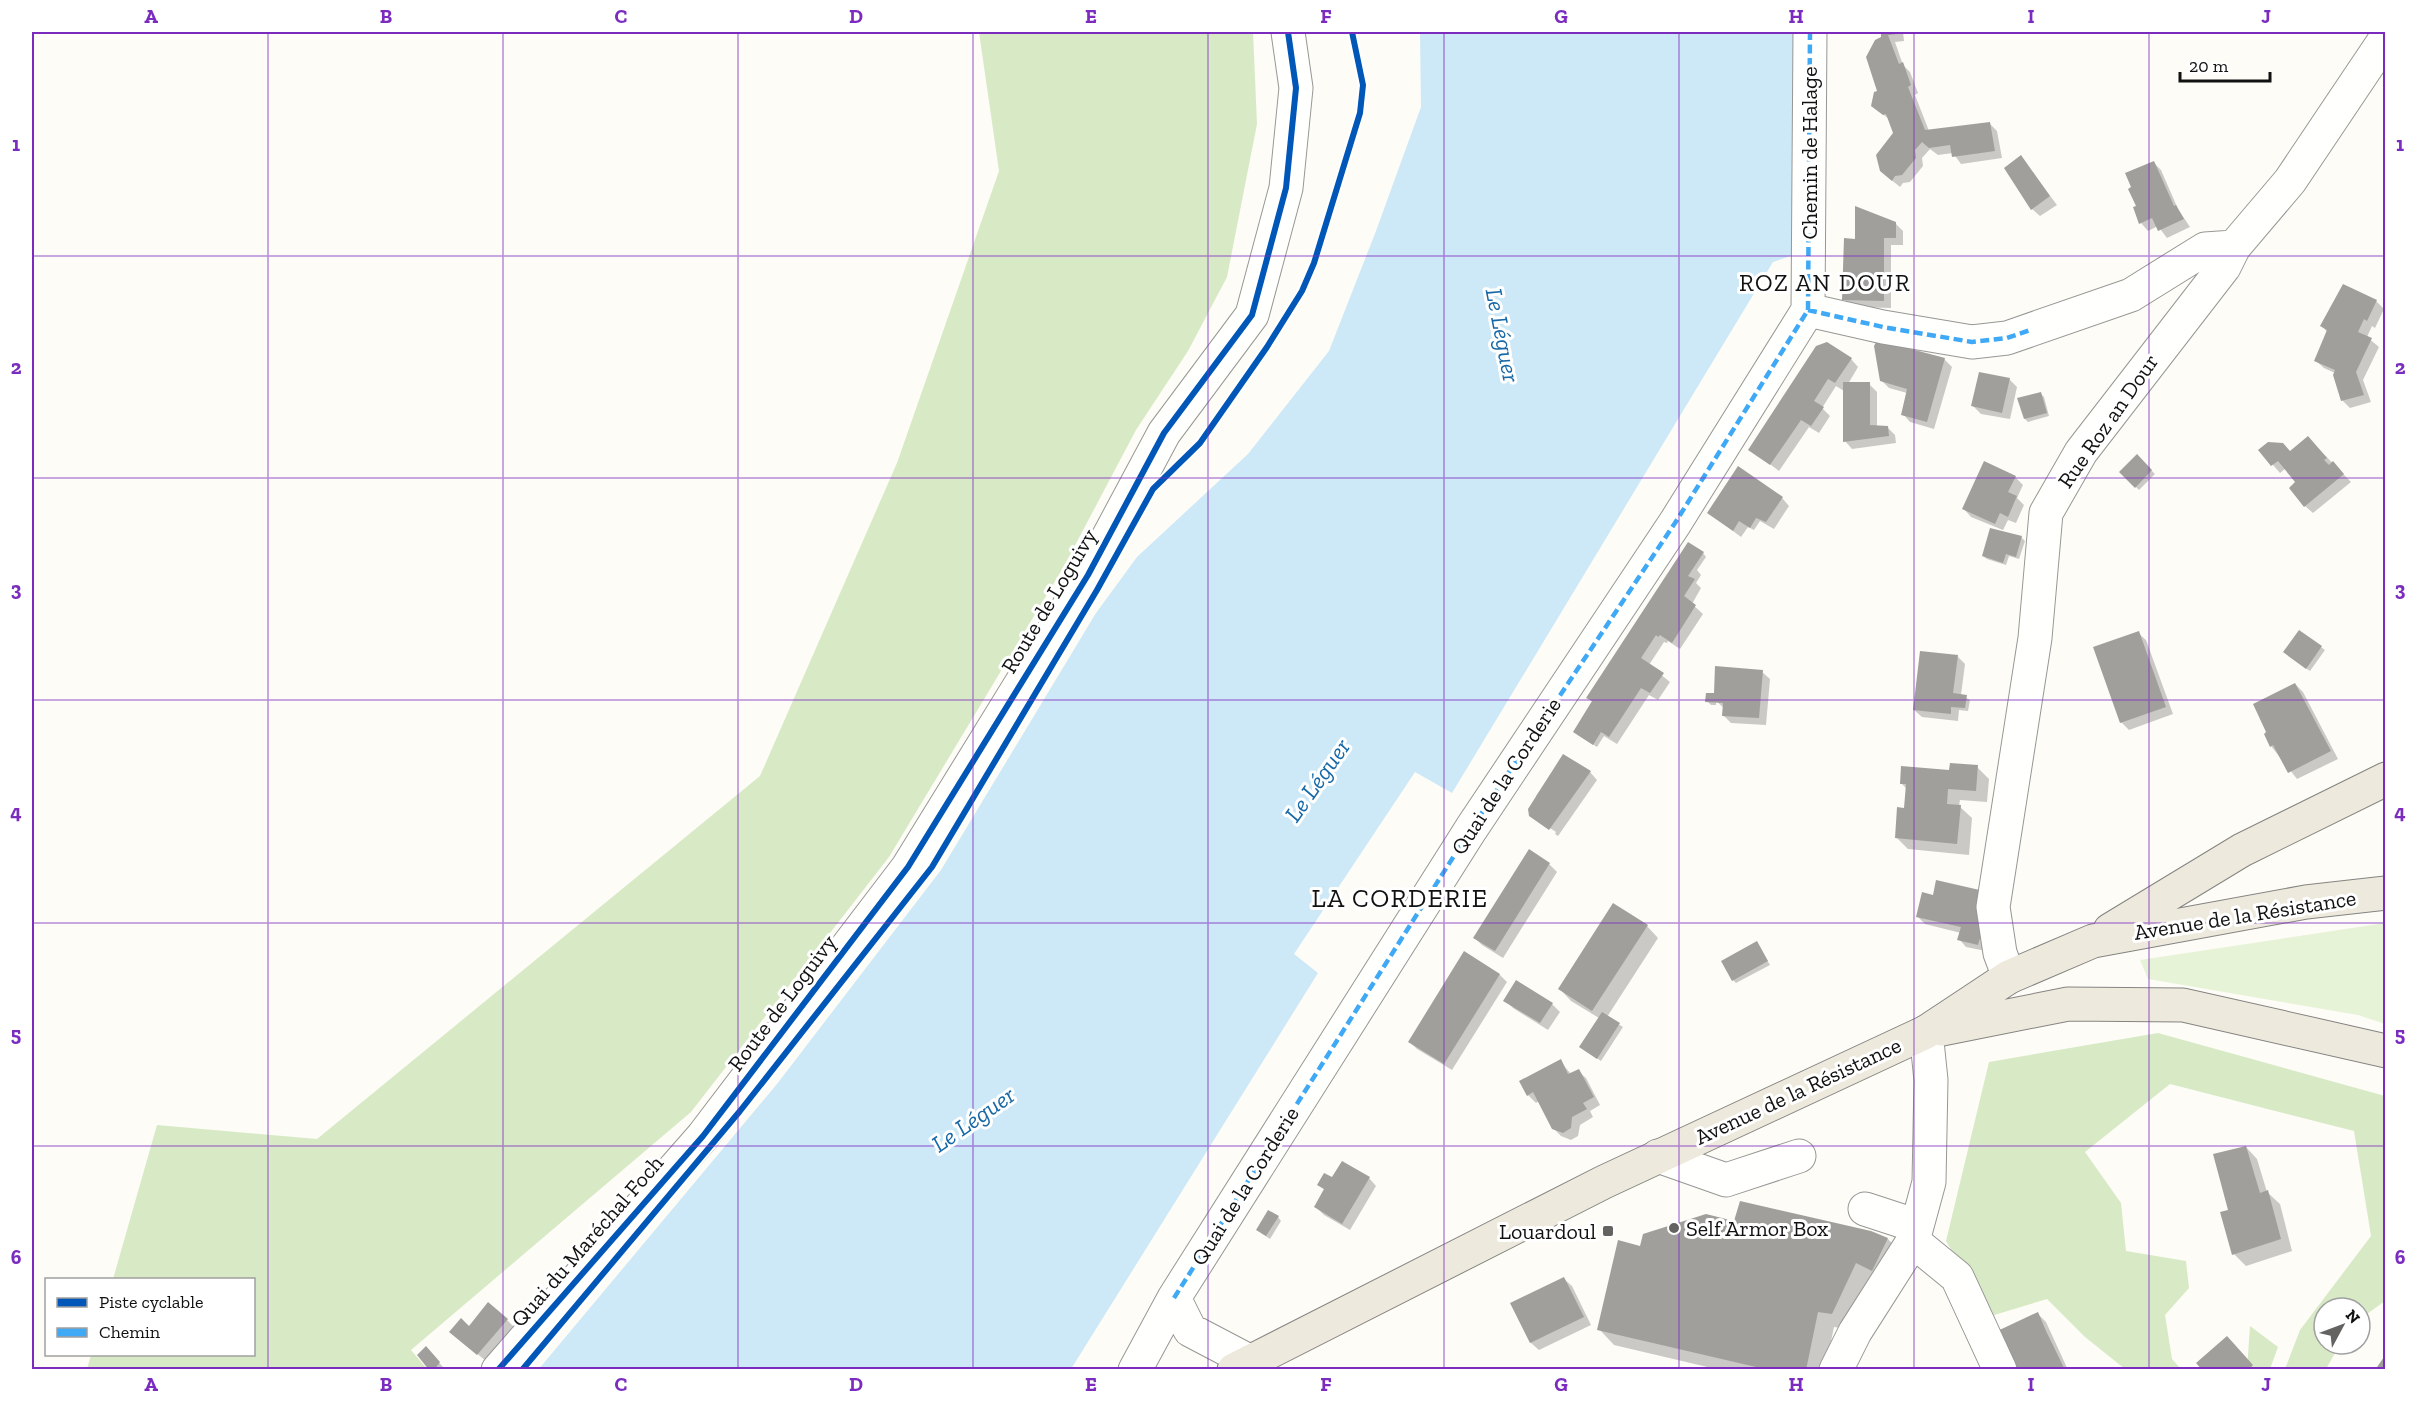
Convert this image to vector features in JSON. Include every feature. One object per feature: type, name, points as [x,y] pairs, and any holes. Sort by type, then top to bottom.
[{"type":"main road","points":[[2093,940],[2242,850],[2385,779]]},
{"type":"main road","name":"Avenue de la Résistance","points":[[1242,1365],[1658,1156],[1926,1032],[2008,977],[2093,940],[2306,902],[2385,893]]},
{"type":"main road","points":[[1926,1032],[2068,1004],[2183,1005],[2385,1051]]},
{"type":"street","name":"Route de Loguivy","points":[[703,1136],[908,867],[1088,575],[1164,433],[1252,315],[1286,188],[1296,88],[1288,32]]},
{"type":"street","name":"Chemin de Halage","points":[[1808,310],[1810,32]]},
{"type":"street","name":"Rue Roz an Dour","points":[[2008,977],[2000,953],[1993,907],[2035,638],[2046,513],[2081,452],[2224,267],[2234,247],[2290,181],[2385,38]]},
{"type":"street","points":[[1808,310],[1883,327],[1972,342],[2007,338],[2131,295],[2205,249],[2234,247]]},
{"type":"street","name":"Quai de la Corderie","points":[[1135,1370],[1174,1298],[1471,829],[1675,523],[1808,310]]},
{"type":"street","points":[[1836,1370],[1855,1332],[1915,1233],[1929,1182],[1931,1080],[1926,1032]]},
{"type":"street","name":"Quai du Maréchal Foch","points":[[498,1370],[703,1136]]},
{"type":"street","points":[[1658,1156],[1726,1180],[1799,1156]]},
{"type":"street","points":[[1865,1209],[1915,1233],[1957,1277],[2000,1370]]},
{"type":"street","points":[[1174,1298],[1190,1330],[1242,1365]]},
{"type":"green space","points":[[979,32],[1253,32],[1257,124],[1227,277],[1188,351],[1136,430],[1063,568],[889,857],[691,1112],[411,1350],[427,1369],[87,1369],[91,1356],[255,1356],[255,1278],[113,1278],[157,1125],[317,1139],[760,776],[897,463],[999,171]]},
{"type":"green space","points":[[2385,923],[2385,1024],[2358,1015],[2148,979],[2140,960]]},
{"type":"green space","points":[[2158,1033],[2385,1096],[2385,1301],[2372,1310],[2372,1296],[2326,1296],[2371,1236],[2354,1131],[2170,1084],[2085,1152],[2121,1203],[2126,1251],[2186,1261],[2189,1288],[2165,1315],[2172,1359],[2181,1369],[2125,1369],[2085,1337],[2047,1299],[1991,1316],[1946,1241],[1989,1062]]},
{"type":"green space","points":[[2312,1314],[2312,1356],[2333,1356],[2326,1369],[2285,1369],[2300,1330]]},
{"type":"green space","points":[[2250,1326],[2278,1347],[2270,1369],[2247,1370]]},
{"type":"water","name":"Le Léguer","points":[[1420,32],[1799,32],[1797,254],[1773,262],[1452,793],[1415,772],[1294,954],[1318,973],[1071,1369],[538,1370],[777,1084],[941,870],[1096,613],[1137,557],[1248,454],[1329,351],[1421,107]]},
{"type":"building","points":[[1881,32],[1897,32],[1897,34],[1888,35],[1899,64],[1903,62],[1911,85],[1908,87],[1925,130],[1990,122],[1995,151],[1952,157],[1950,145],[1929,148],[1922,142],[1915,150],[1916,158],[1902,175],[1895,176],[1892,181],[1880,171],[1876,155],[1893,133],[1886,114],[1883,115],[1871,106],[1874,92],[1877,91],[1866,57],[1875,40],[1881,37]]},
{"type":"building","points":[[2021,155],[2050,196],[2031,210],[2004,168]]},
{"type":"building","points":[[2154,161],[2174,206],[2176,205],[2184,219],[2158,231],[2152,218],[2139,224],[2133,207],[2136,206],[2128,189],[2131,187],[2125,173]]},
{"type":"building","points":[[1855,206],[1896,222],[1896,238],[1884,238],[1884,301],[1842,300],[1844,238],[1855,239]]},
{"type":"building","points":[[2343,284],[2377,300],[2367,321],[2364,319],[2358,332],[2372,338],[2356,372],[2364,395],[2341,401],[2333,375],[2335,370],[2314,361],[2327,330],[2320,326]]},
{"type":"building","points":[[1877,340],[1945,358],[1927,422],[1901,415],[1907,389],[1880,381],[1874,346]]},
{"type":"building","points":[[1827,342],[1852,358],[1835,383],[1828,379],[1814,401],[1824,407],[1811,426],[1801,420],[1770,465],[1748,450],[1816,346]]},
{"type":"building","points":[[1979,372],[2010,378],[2002,413],[1971,406]]},
{"type":"building","points":[[1843,382],[1870,382],[1870,425],[1888,426],[1889,436],[1843,442]]},
{"type":"building","points":[[2041,392],[2047,413],[2024,419],[2017,398]]},
{"type":"building","points":[[2308,436],[2327,458],[2324,460],[2329,465],[2333,461],[2344,474],[2304,507],[2289,488],[2295,482],[2278,461],[2271,466],[2258,450],[2268,442],[2283,443],[2290,451]]},
{"type":"building","points":[[2137,454],[2152,470],[2135,488],[2119,472]]},
{"type":"building","points":[[1984,461],[2016,476],[2008,492],[2017,496],[2008,517],[2000,513],[1995,524],[1962,509]]},
{"type":"building","points":[[1738,466],[1783,497],[1766,522],[1756,518],[1750,528],[1739,521],[1733,531],[1707,513]]},
{"type":"building","points":[[1990,528],[2022,536],[2016,557],[2006,554],[2003,563],[1982,556]]},
{"type":"building","points":[[1688,542],[1704,552],[1688,576],[1695,579],[1684,596],[1696,605],[1672,643],[1656,635],[1641,658],[1664,673],[1650,693],[1641,688],[1609,737],[1601,732],[1593,745],[1573,732],[1592,701],[1586,698]]},
{"type":"building","points":[[2299,630],[2322,646],[2306,669],[2283,652]]},
{"type":"building","points":[[2139,631],[2166,707],[2120,723],[2093,647]]},
{"type":"building","points":[[1920,651],[1958,655],[1953,693],[1967,695],[1965,708],[1951,707],[1951,714],[1913,710]]},
{"type":"building","points":[[1715,666],[1763,670],[1759,718],[1722,716],[1723,703],[1705,702],[1706,693],[1714,693]]},
{"type":"building","points":[[2295,683],[2331,751],[2288,773],[2273,745],[2270,747],[2253,704]]},
{"type":"building","points":[[1563,754],[1591,771],[1549,830],[1529,816],[1528,809]]},
{"type":"building","points":[[1950,763],[1978,765],[1976,791],[1948,789],[1947,804],[1961,805],[1957,844],[1895,838],[1897,807],[1904,808],[1906,784],[1900,784],[1901,766],[1949,770]]},
{"type":"building","points":[[1529,849],[1550,863],[1495,951],[1473,938]]},
{"type":"building","points":[[1936,880],[1984,891],[1988,910],[1978,945],[1957,940],[1961,927],[1916,917],[1922,892],[1933,895]]},
{"type":"building","points":[[1613,903],[1648,925],[1592,1011],[1558,989]]},
{"type":"building","points":[[1757,941],[1768,961],[1732,981],[1721,961]]},
{"type":"building","points":[[1464,951],[1500,974],[1444,1064],[1408,1042]]},
{"type":"building","points":[[1516,980],[1553,1003],[1540,1023],[1503,1001]]},
{"type":"building","points":[[1602,1012],[1620,1023],[1597,1059],[1579,1047]]},
{"type":"building","points":[[1561,1059],[1568,1074],[1579,1069],[1594,1097],[1583,1103],[1587,1109],[1572,1117],[1571,1128],[1563,1133],[1552,1129],[1533,1092],[1527,1096],[1519,1081]]},
{"type":"building","points":[[2246,1146],[2260,1193],[2268,1190],[2281,1239],[2232,1255],[2220,1212],[2228,1210],[2213,1154]]},
{"type":"building","points":[[1342,1161],[1370,1177],[1342,1224],[1314,1207],[1324,1189],[1317,1185],[1324,1173],[1332,1177]]},
{"type":"building","points":[[1740,1201],[1871,1231],[1888,1238],[1872,1271],[1856,1263],[1832,1314],[1818,1312],[1806,1370],[1769,1370],[1597,1330],[1618,1240],[1640,1246],[1643,1234],[1706,1214],[1734,1221]]},
{"type":"building","points":[[1268,1210],[1279,1216],[1266,1236],[1256,1230]]},
{"type":"building","points":[[1564,1277],[1584,1317],[1530,1343],[1510,1303]]},
{"type":"building","points":[[488,1302],[508,1319],[477,1355],[449,1332],[461,1318],[469,1326]]},
{"type":"building","points":[[2038,1312],[2065,1370],[2014,1370],[1991,1334]]},
{"type":"building","points":[[2227,1336],[2253,1365],[2249,1370],[2202,1370],[2196,1363]]},
{"type":"building","points":[[426,1346],[440,1362],[434,1370],[429,1370],[417,1355]]},
{"type":"building","points":[[2386,1354],[2386,1370],[2375,1370]]},
{"type":"marked path","points":[[1808,310],[1810,32]]},
{"type":"marked path","points":[[1808,310],[1883,327],[1972,342],[2007,338],[2030,330]]},
{"type":"marked path","points":[[1174,1298],[1471,829],[1675,523],[1808,310]]},
{"type":"cycle path","points":[[498,1370],[703,1136],[908,867],[1088,575],[1164,433],[1252,315],[1286,188],[1296,88],[1288,32]]},
{"type":"cycle path","points":[[522,1370],[740,1111],[932,867],[1097,590],[1153,489],[1200,443],[1267,347],[1302,291],[1314,263],[1360,113],[1363,85],[1352,32]]},
{"type":"place","name":"Self Armor Box","points":[[1674,1228]]},
{"type":"place","name":"Louardoul","points":[[1608,1231]]},
{"type":"district","name":"ROZ AN DOUR","points":[[1825,282]]},
{"type":"district","name":"LA CORDERIE","points":[[1400,898]]}]
